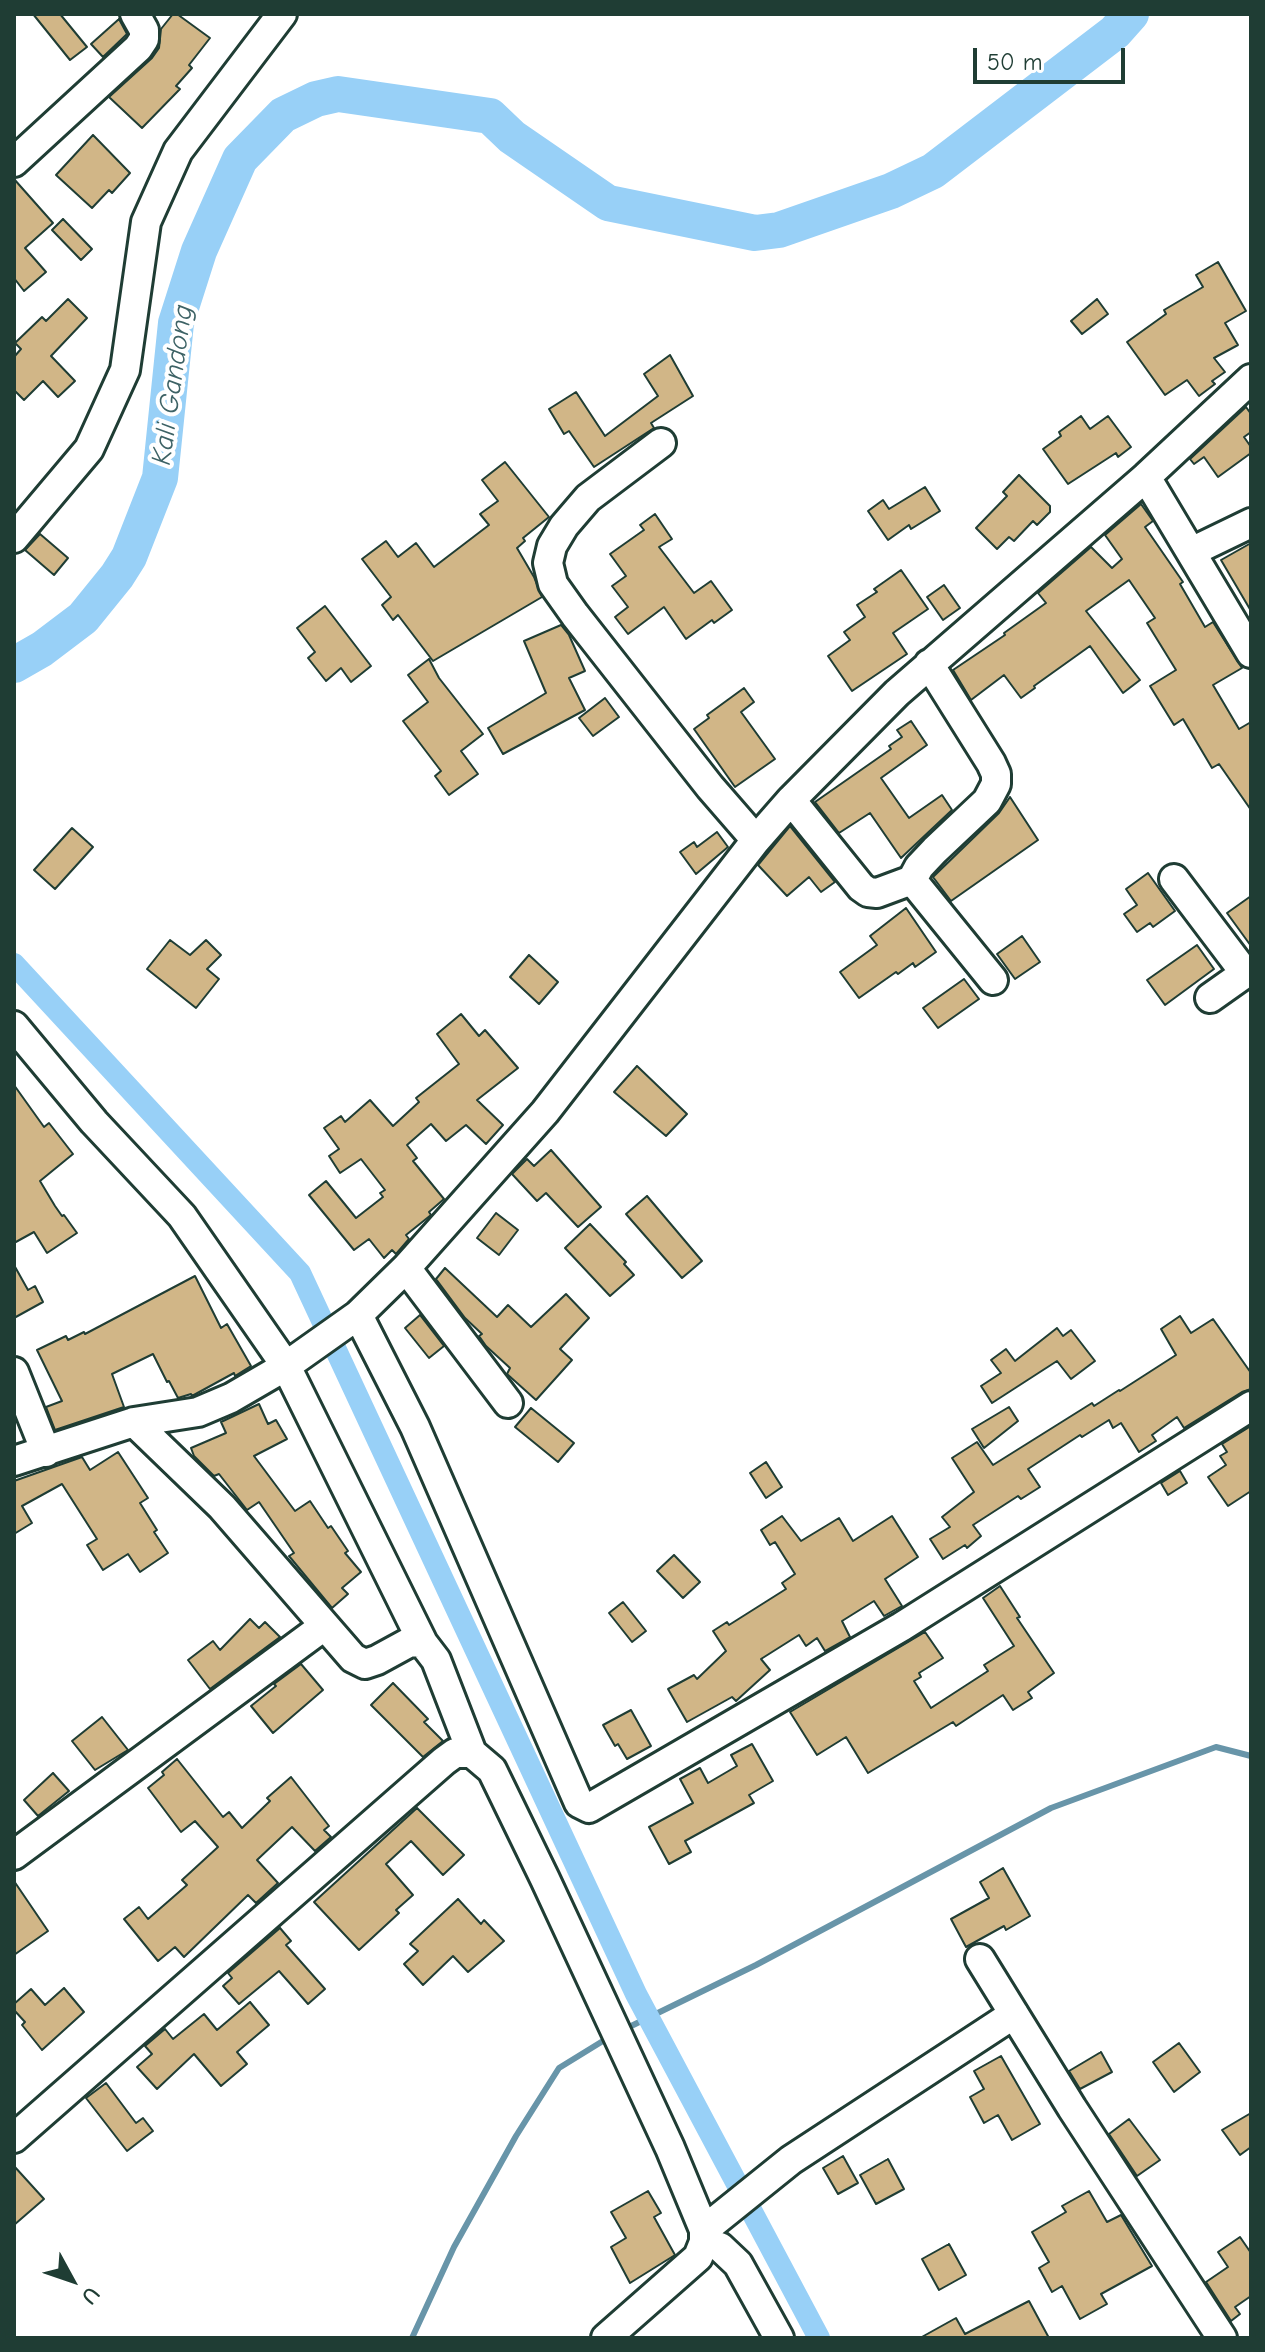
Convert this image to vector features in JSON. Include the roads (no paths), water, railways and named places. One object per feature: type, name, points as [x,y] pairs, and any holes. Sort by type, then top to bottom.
[{"type":"street","points":[[14,162],[138,48],[144,39],[144,30],[135,14]]},
{"type":"street","points":[[14,538],[89,449],[125,370],[146,222],[178,151],[282,14]]},
{"type":"street","points":[[14,1461],[134,1422],[198,1412],[231,1398],[295,1361],[350,1321],[406,1268],[545,1112],[756,840],[791,800],[929,664],[1146,477],[1251,379]]},
{"type":"street","points":[[661,443],[588,498],[564,526],[552,546],[548,563],[553,584],[710,787],[756,840]]},
{"type":"street","points":[[1146,477],[1251,653]]},
{"type":"street","points":[[1191,552],[1251,523]]},
{"type":"street","points":[[791,800],[868,892],[877,893],[912,880],[935,850],[987,801],[996,784],[991,763],[929,664]]},
{"type":"street","points":[[1174,879],[1248,971],[1210,998]]},
{"type":"street","points":[[912,880],[993,980]]},
{"type":"street","points":[[14,1026],[94,1122],[182,1216],[295,1361],[423,1643],[436,1660],[472,1753],[492,1770],[670,2148],[720,2247],[738,2264],[779,2338]]},
{"type":"street","points":[[406,1268],[508,1403]]},
{"type":"street","points":[[350,1321],[415,1427],[579,1803],[589,1808],[901,1627],[1251,1406]]},
{"type":"street","points":[[14,1372],[46,1452]]},
{"type":"street","points":[[134,1422],[222,1507],[353,1658],[365,1664],[410,1642],[423,1643]]},
{"type":"street","points":[[14,1855],[324,1626]]},
{"type":"street","points":[[14,2138],[444,1761],[455,1753],[472,1753]]},
{"type":"street","points":[[980,1959],[1222,2338]]},
{"type":"street","points":[[606,2338],[698,2257],[711,2229],[791,2160],[1014,2014]]},
{"type":"waterway","name":"Kali Gandong","points":[[14,665],[42,649],[83,618],[129,557],[160,478],[176,323],[199,251],[240,159],[283,115],[316,99],[338,94],[490,116],[512,137],[608,203],[755,233],[779,230],[891,191],[933,171],[1115,32],[1131,14]]},
{"type":"waterway","points":[[14,964],[300,1273],[636,1994],[819,2338]]},
{"type":"waterway","points":[[625,2029],[756,1965],[1051,1808],[1216,1747],[1251,1756]]},
{"type":"waterway","points":[[412,2338],[454,2247],[516,2136],[559,2068],[611,2036]]}]
